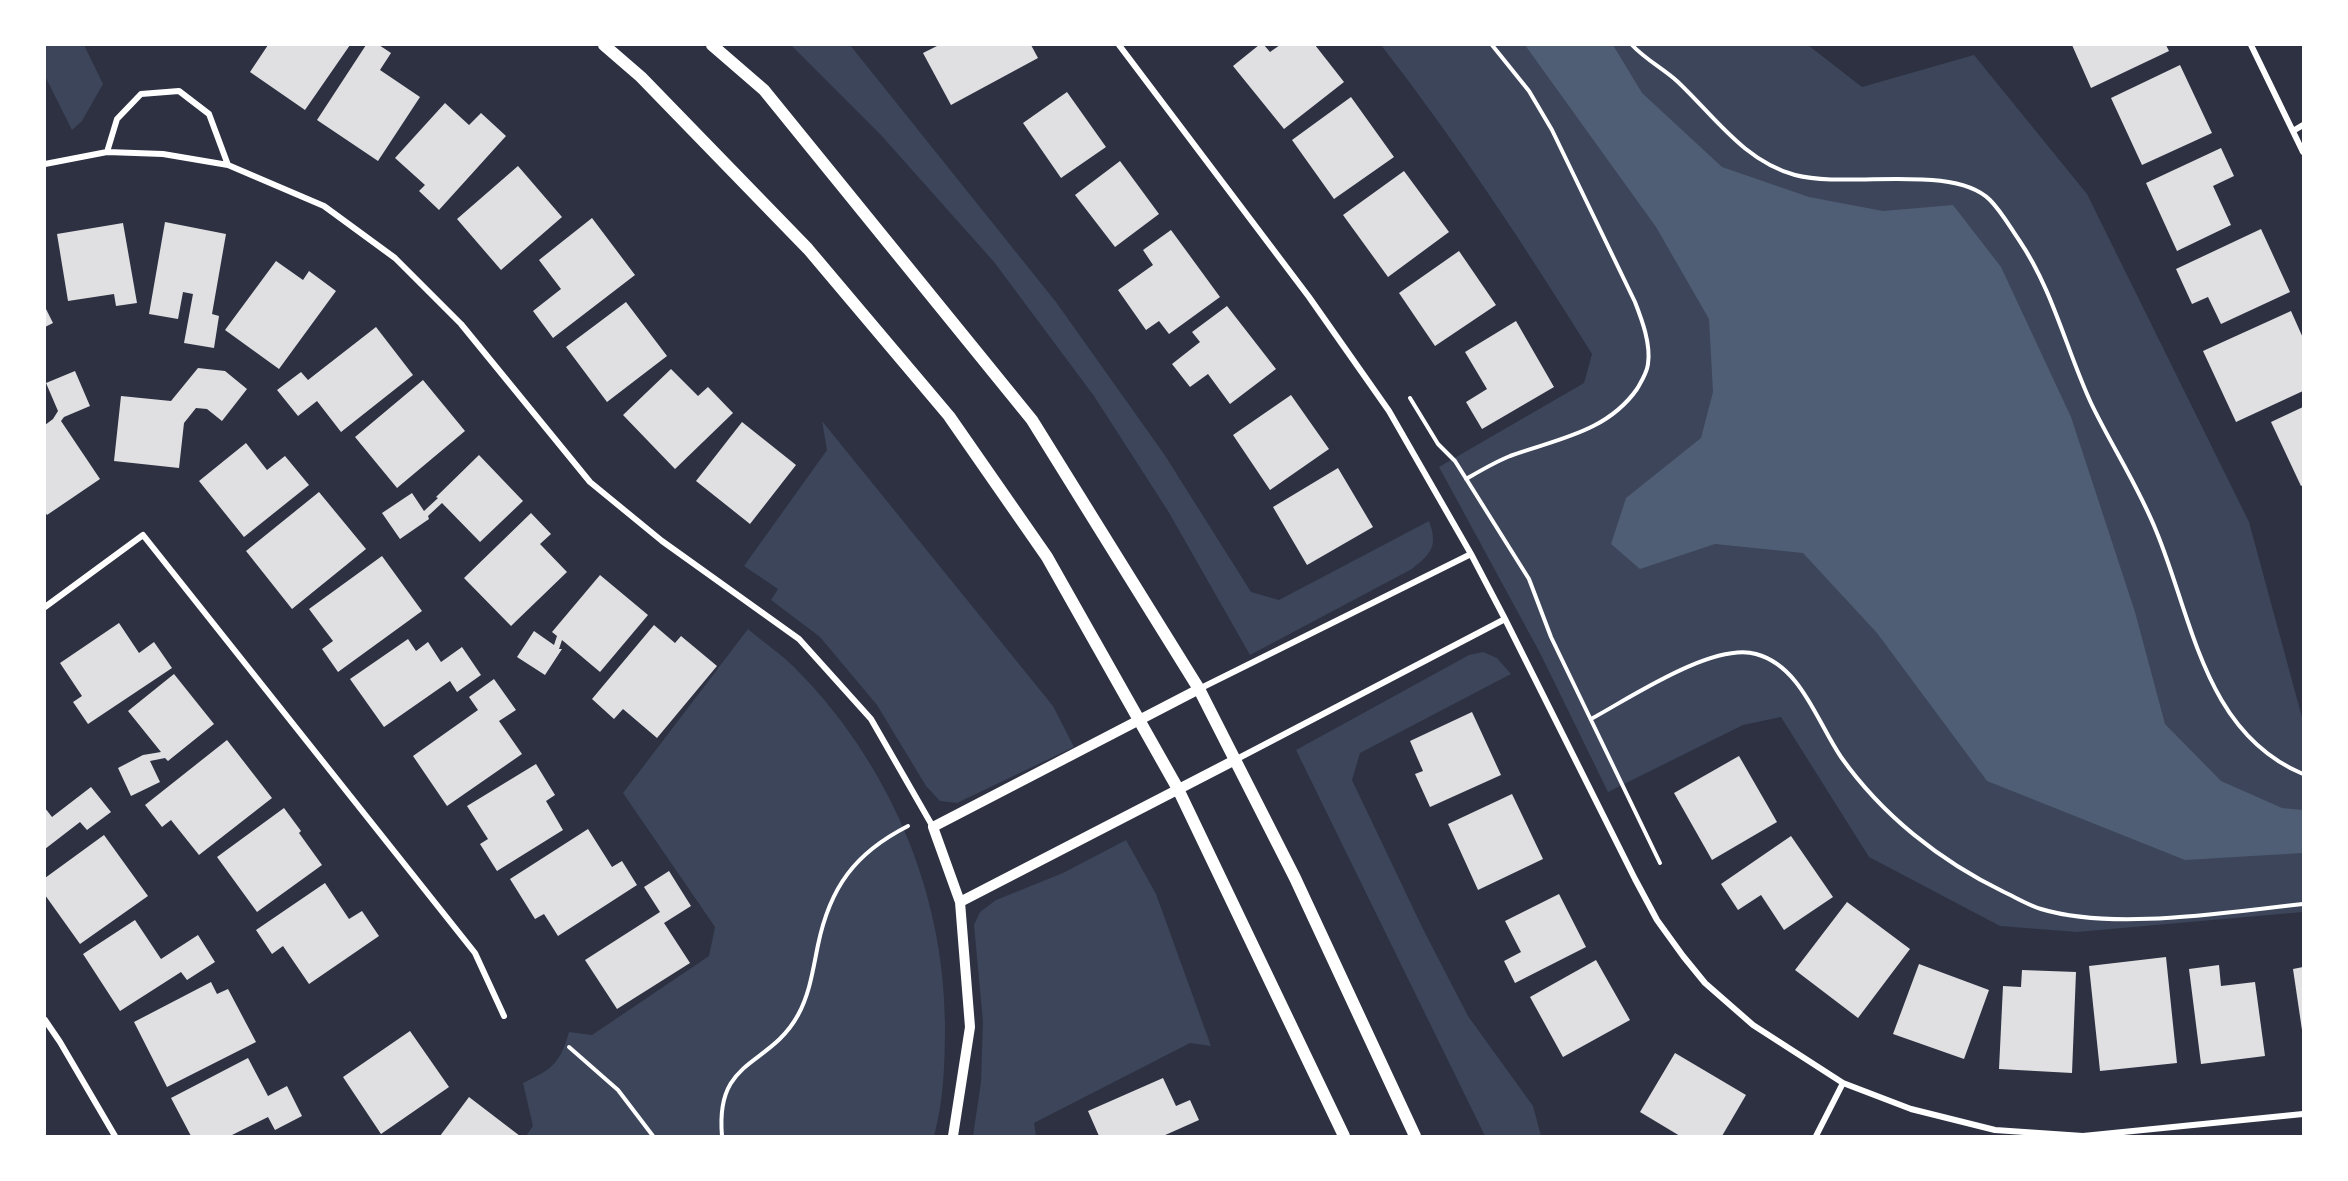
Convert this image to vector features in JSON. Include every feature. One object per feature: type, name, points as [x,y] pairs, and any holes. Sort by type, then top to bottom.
[{"type":"main road","points":[[604,45],[641,77],[808,249],[949,416],[1047,557],[1178,789],[1344,1136]]},
{"type":"main road","points":[[712,45],[764,90],[1032,420],[1199,689],[1295,878],[1415,1136]]},
{"type":"street","points":[[1119,45],[1302,287],[1389,411],[1471,554],[1657,920],[1705,982],[1753,1025],[1843,1083],[1911,1109],[1995,1131],[2083,1136],[2303,1114]]},
{"type":"street","points":[[2251,45],[2303,152]]},
{"type":"street","points":[[107,152],[117,119],[141,94],[179,91],[209,114],[228,165]]},
{"type":"street","points":[[2293,130],[2303,126]]},
{"type":"street","points":[[45,164],[107,152],[163,154],[228,165],[324,206],[395,258],[461,324],[591,482],[662,541],[799,639],[871,719],[933,827],[960,902],[970,1027],[953,1136]]},
{"type":"street","points":[[45,607],[143,535],[475,953],[504,1016]]},
{"type":"street","points":[[933,827],[1199,689],[1471,554]]},
{"type":"street","points":[[960,902],[1505,619]]},
{"type":"street","points":[[45,1020],[115,1136]]},
{"type":"street","points":[[1816,1136],[1843,1083]]},
{"type":"path","points":[[1466,479],[1508,457],[1585,432],[1609,418],[1627,404],[1642,382],[1648,364],[1644,330],[1635,302],[1552,130],[1528,91],[1492,45]]},
{"type":"path","points":[[1632,45],[1677,81],[1735,142],[1770,165],[1794,175],[1824,181],[1930,180],[1958,184],[1973,188],[1990,200],[2021,243],[2060,319],[2092,405],[2137,489],[2157,533],[2206,669],[2220,699],[2238,727],[2264,753],[2303,774]]},
{"type":"path","points":[[1410,398],[1438,444],[1455,461],[1528,579],[1551,637],[1660,863]]},
{"type":"path","points":[[1591,719],[1708,658],[1742,652],[1756,654],[1785,670],[1800,688],[1841,757],[1891,815],[1948,861],[1981,881],[2040,909],[2118,918],[2191,915],[2303,904]]},
{"type":"path","points":[[722,1136],[722,1101],[728,1086],[739,1072],[788,1029],[807,996],[825,918],[840,882],[853,866],[877,844],[908,826]]},
{"type":"path","points":[[569,1047],[618,1090],[653,1136]]},
{"type":"shaded area","points":[[45,45],[84,45],[103,84],[82,121],[72,130],[45,76]]},
{"type":"shaded area","points":[[791,45],[850,45],[1056,302],[1164,454],[1251,592],[1279,600],[1429,521],[1433,543],[1429,553],[1412,569],[1250,655],[1168,511],[1094,396],[994,262],[880,134]]},
{"type":"shaded area","points":[[1381,45],[1808,45],[1862,87],[1974,55],[2087,194],[2249,522],[2303,721],[2303,912],[2077,932],[2000,926],[1869,857],[1781,717],[1743,725],[1608,792],[1540,653],[1439,467],[1584,383],[1592,354],[1491,197]]},
{"type":"shaded area","points":[[1525,45],[1613,45],[1642,93],[1722,167],[1809,197],[1883,211],[1953,205],[2001,267],[2071,417],[2135,612],[2165,724],[2221,781],[2282,808],[2303,810],[2303,853],[2185,860],[1987,781],[1877,633],[1803,553],[1715,544],[1640,569],[1611,544],[1626,498],[1701,438],[1713,392],[1709,319],[1656,227]]},
{"type":"shaded area","points":[[822,421],[1053,706],[1074,747],[957,803],[940,801],[926,786],[877,705],[820,637],[771,600],[778,589],[744,566],[827,450]]},
{"type":"shaded area","points":[[748,629],[794,667],[827,704],[857,744],[883,786],[904,830],[922,877],[934,924],[942,973],[945,1023],[942,1094],[934,1136],[526,1136],[533,1126],[523,1083],[554,1064],[562,1052],[569,1032],[592,1035],[709,956],[715,927],[623,793]]},
{"type":"shaded area","points":[[1483,652],[1497,658],[1511,674],[1360,753],[1352,780],[1423,929],[1468,1016],[1533,1106],[1541,1136],[1485,1136],[1296,750],[1469,655]]},
{"type":"shaded area","points":[[1126,840],[1156,894],[1211,1046],[1190,1043],[1034,1123],[1036,1136],[973,1136],[981,1082],[983,1022],[974,925],[980,912],[996,900],[1063,873]]},
{"type":"building","points":[[268,45],[350,45],[305,110],[250,72]]},
{"type":"building","points":[[366,45],[379,45],[391,53],[380,70],[420,97],[378,161],[317,120]]},
{"type":"building","points":[[939,45],[1031,45],[1038,58],[951,105],[923,53]]},
{"type":"building","points":[[1259,45],[1264,45],[1270,52],[1280,45],[1315,45],[1344,82],[1284,129],[1233,66]]},
{"type":"building","points":[[2072,45],[2166,45],[2169,51],[2091,88]]},
{"type":"building","points":[[2180,65],[2212,133],[2142,165],[2111,98]]},
{"type":"building","points":[[1067,92],[1106,147],[1061,178],[1023,123]]},
{"type":"building","points":[[1351,97],[1394,157],[1334,199],[1292,140]]},
{"type":"building","points":[[445,103],[469,125],[481,113],[506,136],[439,210],[419,191],[425,185],[395,158]]},
{"type":"building","points":[[2221,148],[2234,176],[2213,186],[2231,225],[2177,251],[2146,183]]},
{"type":"building","points":[[1120,161],[1159,214],[1115,247],[1075,195]]},
{"type":"building","points":[[518,166],[562,217],[501,270],[457,219]]},
{"type":"building","points":[[1404,171],[1449,232],[1388,277],[1343,215]]},
{"type":"building","points":[[592,218],[635,275],[553,338],[533,311],[561,289],[539,260]]},
{"type":"building","points":[[165,222],[226,234],[212,314],[219,316],[214,348],[184,343],[193,294],[183,292],[178,319],[149,314]]},
{"type":"building","points":[[123,223],[137,303],[116,306],[114,294],[68,301],[57,234]]},
{"type":"building","points":[[2261,229],[2290,292],[2221,324],[2208,297],[2192,304],[2176,269]]},
{"type":"building","points":[[1171,230],[1220,297],[1169,334],[1159,321],[1146,330],[1118,290],[1153,265],[1143,250]]},
{"type":"building","points":[[1459,251],[1496,305],[1435,346],[1399,293]]},
{"type":"building","points":[[276,261],[303,280],[309,271],[336,291],[279,369],[225,330]]},
{"type":"building","points":[[626,302],[667,356],[607,402],[566,347]]},
{"type":"building","points":[[1227,306],[1276,369],[1230,404],[1208,374],[1190,387],[1172,364],[1200,342],[1192,332]]},
{"type":"building","points":[[45,307],[53,323],[45,327]]},
{"type":"building","points":[[2291,311],[2303,338],[2303,391],[2236,422],[2203,351]]},
{"type":"building","points":[[1516,321],[1554,387],[1482,429],[1466,402],[1487,389],[1465,352]]},
{"type":"building","points":[[376,327],[413,375],[341,432],[317,401],[298,416],[277,390],[301,372],[308,380]]},
{"type":"building","points":[[198,368],[225,371],[247,389],[222,421],[207,409],[196,408],[184,423],[179,468],[114,461],[121,396],[171,401]]},
{"type":"building","points":[[671,369],[698,396],[708,387],[733,413],[675,469],[623,415]]},
{"type":"building","points":[[75,371],[90,406],[64,417],[61,421],[100,479],[47,515],[45,512],[45,425],[58,411],[46,383]]},
{"type":"building","points":[[423,380],[465,431],[397,488],[355,437]]},
{"type":"building","points":[[1291,395],[1329,449],[1270,490],[1233,435]]},
{"type":"building","points":[[2303,407],[2303,485],[2301,486],[2271,422]]},
{"type":"building","points":[[742,422],[796,465],[750,524],[696,481]]},
{"type":"building","points":[[246,443],[267,470],[285,456],[309,485],[244,537],[199,481]]},
{"type":"building","points":[[479,455],[523,501],[480,542],[442,503],[428,516],[429,519],[400,539],[382,513],[412,493],[424,511]]},
{"type":"building","points":[[1338,468],[1373,527],[1307,565],[1273,507]]},
{"type":"building","points":[[319,492],[366,549],[292,609],[246,551]]},
{"type":"building","points":[[531,513],[551,534],[540,544],[567,572],[511,626],[464,578]]},
{"type":"building","points":[[382,556],[422,611],[338,672],[322,649],[333,641],[309,609]]},
{"type":"building","points":[[600,575],[648,615],[600,672],[562,640],[559,649],[562,649],[545,675],[517,657],[534,631],[554,645],[557,636],[552,632]]},
{"type":"building","points":[[119,623],[139,653],[154,642],[172,668],[88,724],[73,702],[82,696],[60,663]]},
{"type":"building","points":[[654,625],[675,643],[681,636],[717,666],[657,738],[623,709],[614,719],[592,699]]},
{"type":"building","points":[[408,639],[416,651],[428,642],[441,662],[462,647],[481,675],[457,692],[450,681],[384,727],[350,679]]},
{"type":"building","points":[[174,674],[214,724],[168,761],[165,758],[150,761],[160,782],[131,796],[118,768],[143,755],[161,752],[128,711]]},
{"type":"building","points":[[494,679],[516,710],[499,721],[522,754],[447,806],[413,756],[478,710],[469,697]]},
{"type":"building","points":[[1472,712],[1501,775],[1430,807],[1415,774],[1423,771],[1410,741]]},
{"type":"building","points":[[227,740],[272,798],[199,855],[171,820],[162,827],[145,805]]},
{"type":"building","points":[[1739,756],[1777,822],[1712,860],[1674,793]]},
{"type":"building","points":[[536,764],[555,795],[546,801],[563,830],[497,871],[480,844],[488,839],[467,806]]},
{"type":"building","points":[[91,787],[111,812],[87,830],[80,822],[45,849],[45,808],[52,817]]},
{"type":"building","points":[[1512,794],[1543,859],[1478,890],[1448,824]]},
{"type":"building","points":[[284,808],[322,865],[257,912],[217,857]]},
{"type":"building","points":[[588,829],[612,867],[622,861],[637,885],[558,936],[544,914],[535,919],[510,879]]},
{"type":"building","points":[[104,835],[148,896],[80,944],[45,895],[45,878]]},
{"type":"building","points":[[1791,836],[1833,897],[1784,930],[1761,895],[1738,910],[1721,884]]},
{"type":"building","points":[[669,871],[691,906],[664,923],[690,963],[617,1009],[585,960],[660,912],[644,887]]},
{"type":"building","points":[[325,883],[349,919],[362,911],[379,936],[309,984],[283,946],[272,954],[256,930]]},
{"type":"building","points":[[1559,894],[1586,947],[1515,983],[1504,961],[1521,952],[1505,921]]},
{"type":"building","points":[[1847,902],[1910,949],[1858,1018],[1795,970]]},
{"type":"building","points":[[135,920],[161,959],[198,935],[215,962],[187,980],[181,972],[120,1011],[83,954]]},
{"type":"building","points":[[2166,957],[2177,1063],[2100,1071],[2089,966]]},
{"type":"building","points":[[1596,960],[1630,1020],[1563,1057],[1530,997]]},
{"type":"building","points":[[1919,964],[1989,990],[1964,1059],[1893,1034]]},
{"type":"building","points":[[2219,965],[2221,986],[2255,982],[2265,1056],[2201,1064],[2189,969]]},
{"type":"building","points":[[2303,967],[2303,1030],[2302,1030],[2293,969]]},
{"type":"building","points":[[2022,970],[2076,972],[2072,1073],[1999,1069],[2003,986],[2021,987]]},
{"type":"building","points":[[211,982],[217,994],[228,989],[256,1042],[167,1087],[134,1022]]},
{"type":"building","points":[[410,1031],[449,1087],[381,1134],[343,1077]]},
{"type":"building","points":[[1675,1053],[1746,1095],[1722,1136],[1680,1136],[1640,1112]]},
{"type":"building","points":[[248,1058],[268,1096],[287,1086],[302,1116],[275,1130],[268,1117],[230,1136],[191,1136],[171,1098]]},
{"type":"building","points":[[1163,1078],[1176,1106],[1190,1100],[1199,1120],[1163,1136],[1099,1136],[1088,1111]]},
{"type":"building","points":[[469,1097],[520,1136],[440,1136]]}]
